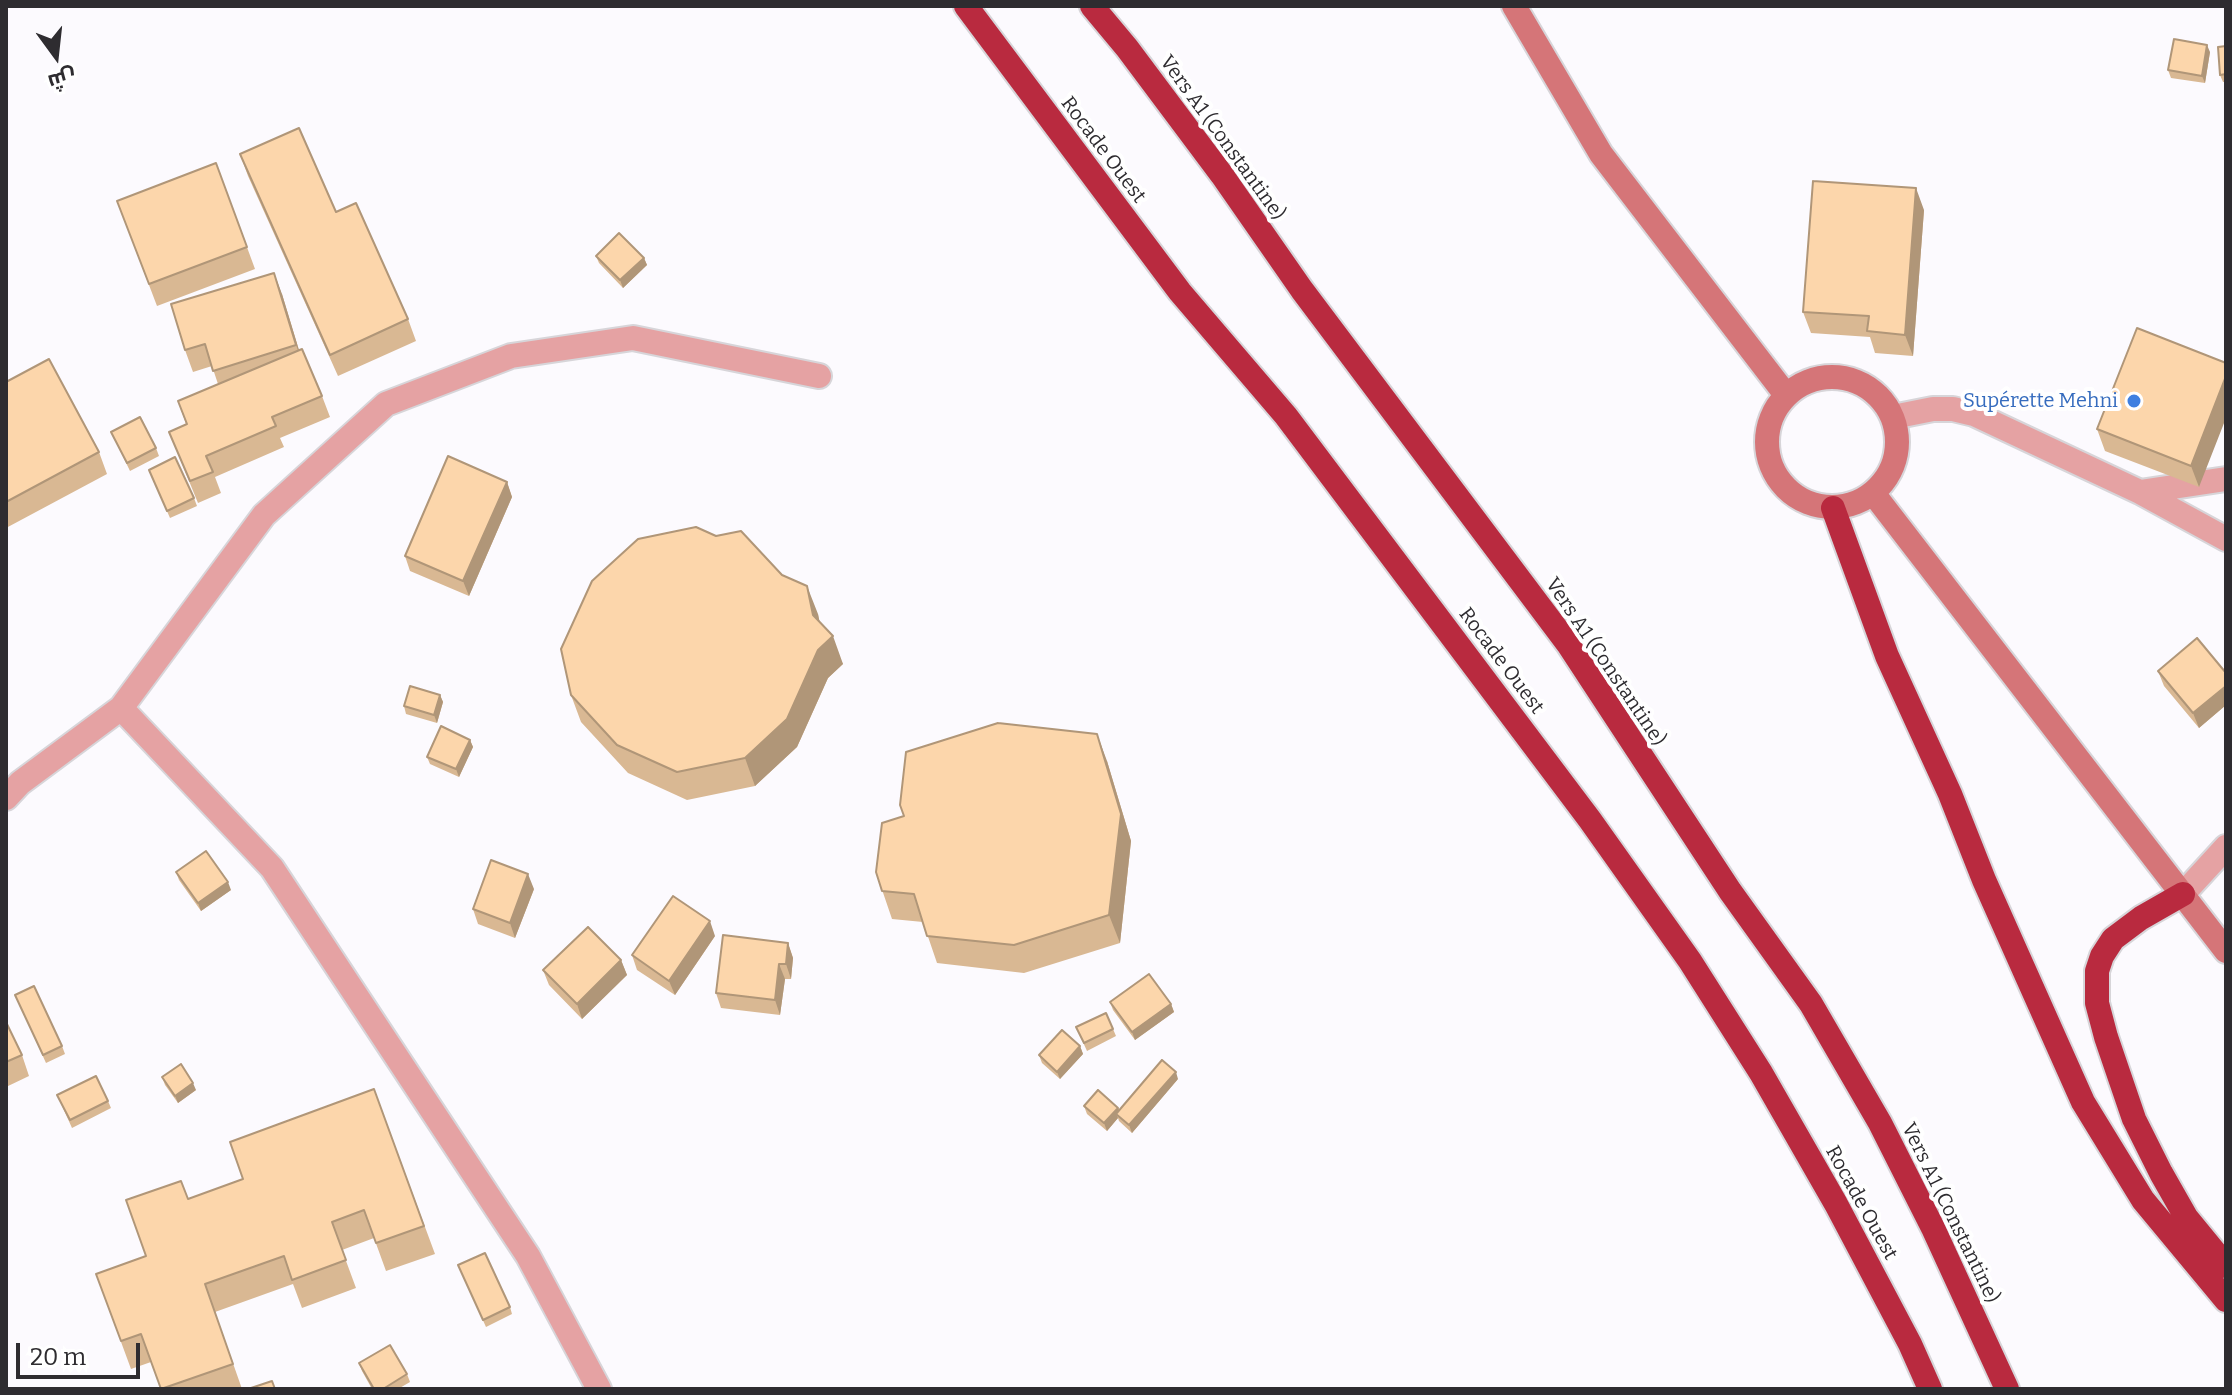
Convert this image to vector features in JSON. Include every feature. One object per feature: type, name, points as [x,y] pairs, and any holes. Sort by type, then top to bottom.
[{"type":"highway","name":"Rocade Ouest","points":[[966,6],[1180,292],[1286,416],[1590,820],[1690,961],[1761,1073],[1836,1204],[1910,1344],[1930,1389]]},
{"type":"highway","name":"Vers A1 (Constantine)","points":[[1092,6],[1127,48],[1302,290],[1568,644],[1722,879],[1811,1004],[1880,1123],[1933,1228],[2007,1389]]},
{"type":"highway","points":[[1833,508],[1887,656],[2083,1102],[2143,1200],[2226,1300]]},
{"type":"highway","points":[[2183,894],[2141,918],[2113,939],[2097,971],[2097,1003],[2134,1119],[2186,1217],[2226,1266]]},
{"type":"highway","points":[[2083,1102],[2161,1173]]},
{"type":"main road","points":[[1514,6],[1601,154],[1786,395]]},
{"type":"main road","points":[[1824,377],[1845,379],[1865,386],[1881,399],[1893,417],[1897,437],[1896,458],[1888,477],[1873,493],[1854,504],[1833,508],[1810,504],[1791,494],[1776,477],[1767,457],[1767,435],[1773,414],[1786,395],[1804,383],[1824,377]]},
{"type":"main road","points":[[1873,493],[2226,951]]},
{"type":"street","points":[[6,798],[20,783],[121,708],[264,515],[386,404],[511,356],[633,338],[819,376]]},
{"type":"street","points":[[1893,417],[1933,409],[1953,409],[1974,414],[2140,492],[2226,539]]},
{"type":"street","points":[[2140,492],[2226,479]]},
{"type":"street","points":[[121,708],[272,868],[528,1256],[599,1389]]},
{"type":"street","points":[[2183,894],[2226,847]]},
{"type":"building","points":[[2174,39],[2207,45],[2202,76],[2168,70]]},
{"type":"building","points":[[2226,46],[2226,74],[2220,75],[2218,47]]},
{"type":"building","points":[[299,128],[336,212],[356,203],[408,319],[330,355],[240,154]]},
{"type":"building","points":[[216,163],[247,247],[149,284],[117,201]]},
{"type":"building","points":[[1813,181],[1916,188],[1905,335],[1867,331],[1869,316],[1803,312]]},
{"type":"building","points":[[619,233],[644,258],[620,280],[596,256]]},
{"type":"building","points":[[274,273],[296,345],[213,371],[205,344],[185,350],[171,304]]},
{"type":"building","points":[[2137,328],[2226,363],[2226,376],[2191,466],[2097,429]]},
{"type":"building","points":[[302,349],[322,396],[272,417],[276,426],[206,456],[213,472],[190,481],[169,432],[187,424],[178,401]]},
{"type":"building","points":[[49,359],[99,452],[6,502],[6,382]]},
{"type":"building","points":[[140,417],[156,448],[127,463],[111,432]]},
{"type":"building","points":[[448,456],[507,482],[463,581],[405,556]]},
{"type":"building","points":[[175,457],[194,498],[167,511],[149,470]]},
{"type":"building","points":[[696,527],[716,536],[741,531],[782,575],[807,586],[813,615],[833,636],[818,650],[787,719],[745,758],[677,772],[617,745],[571,695],[561,649],[592,581],[638,539]]},
{"type":"building","points":[[2197,638],[2226,673],[2226,686],[2193,713],[2158,671]]},
{"type":"building","points":[[410,686],[440,695],[434,715],[404,706]]},
{"type":"building","points":[[998,723],[1097,734],[1121,814],[1109,915],[1014,945],[927,936],[914,894],[882,891],[876,872],[882,823],[904,816],[900,805],[906,752]]},
{"type":"building","points":[[441,726],[470,740],[456,769],[427,757]]},
{"type":"building","points":[[206,851],[228,882],[198,903],[176,872]]},
{"type":"building","points":[[491,860],[528,874],[510,923],[473,909]]},
{"type":"building","points":[[673,896],[710,921],[669,981],[632,955]]},
{"type":"building","points":[[588,927],[621,960],[577,1004],[543,970]]},
{"type":"building","points":[[723,935],[788,943],[786,964],[779,964],[775,1000],[716,993]]},
{"type":"building","points":[[1149,974],[1171,1004],[1132,1032],[1110,1002]]},
{"type":"building","points":[[34,986],[62,1046],[43,1055],[15,995]]},
{"type":"building","points":[[1106,1013],[1113,1029],[1084,1043],[1076,1027]]},
{"type":"building","points":[[6,1022],[22,1055],[6,1062]]},
{"type":"building","points":[[1062,1030],[1080,1046],[1057,1072],[1039,1055]]},
{"type":"building","points":[[1162,1060],[1176,1072],[1129,1125],[1116,1114]]},
{"type":"building","points":[[181,1064],[193,1083],[175,1096],[162,1077]]},
{"type":"building","points":[[96,1076],[108,1101],[70,1120],[57,1095]]},
{"type":"building","points":[[374,1089],[424,1226],[376,1243],[364,1210],[332,1222],[346,1260],[292,1280],[284,1256],[205,1284],[233,1364],[161,1389],[141,1334],[121,1341],[96,1274],[146,1256],[126,1200],[181,1181],[188,1199],[243,1179],[230,1142]]},
{"type":"building","points":[[1098,1090],[1118,1108],[1104,1123],[1084,1106]]},
{"type":"building","points":[[485,1253],[510,1307],[483,1320],[458,1265]]},
{"type":"building","points":[[390,1345],[407,1374],[383,1389],[374,1389],[359,1363]]},
{"type":"building","points":[[272,1381],[275,1389],[248,1389]]},
{"type":"place","name":"Supérette Mehni","points":[[2134,401]]}]
